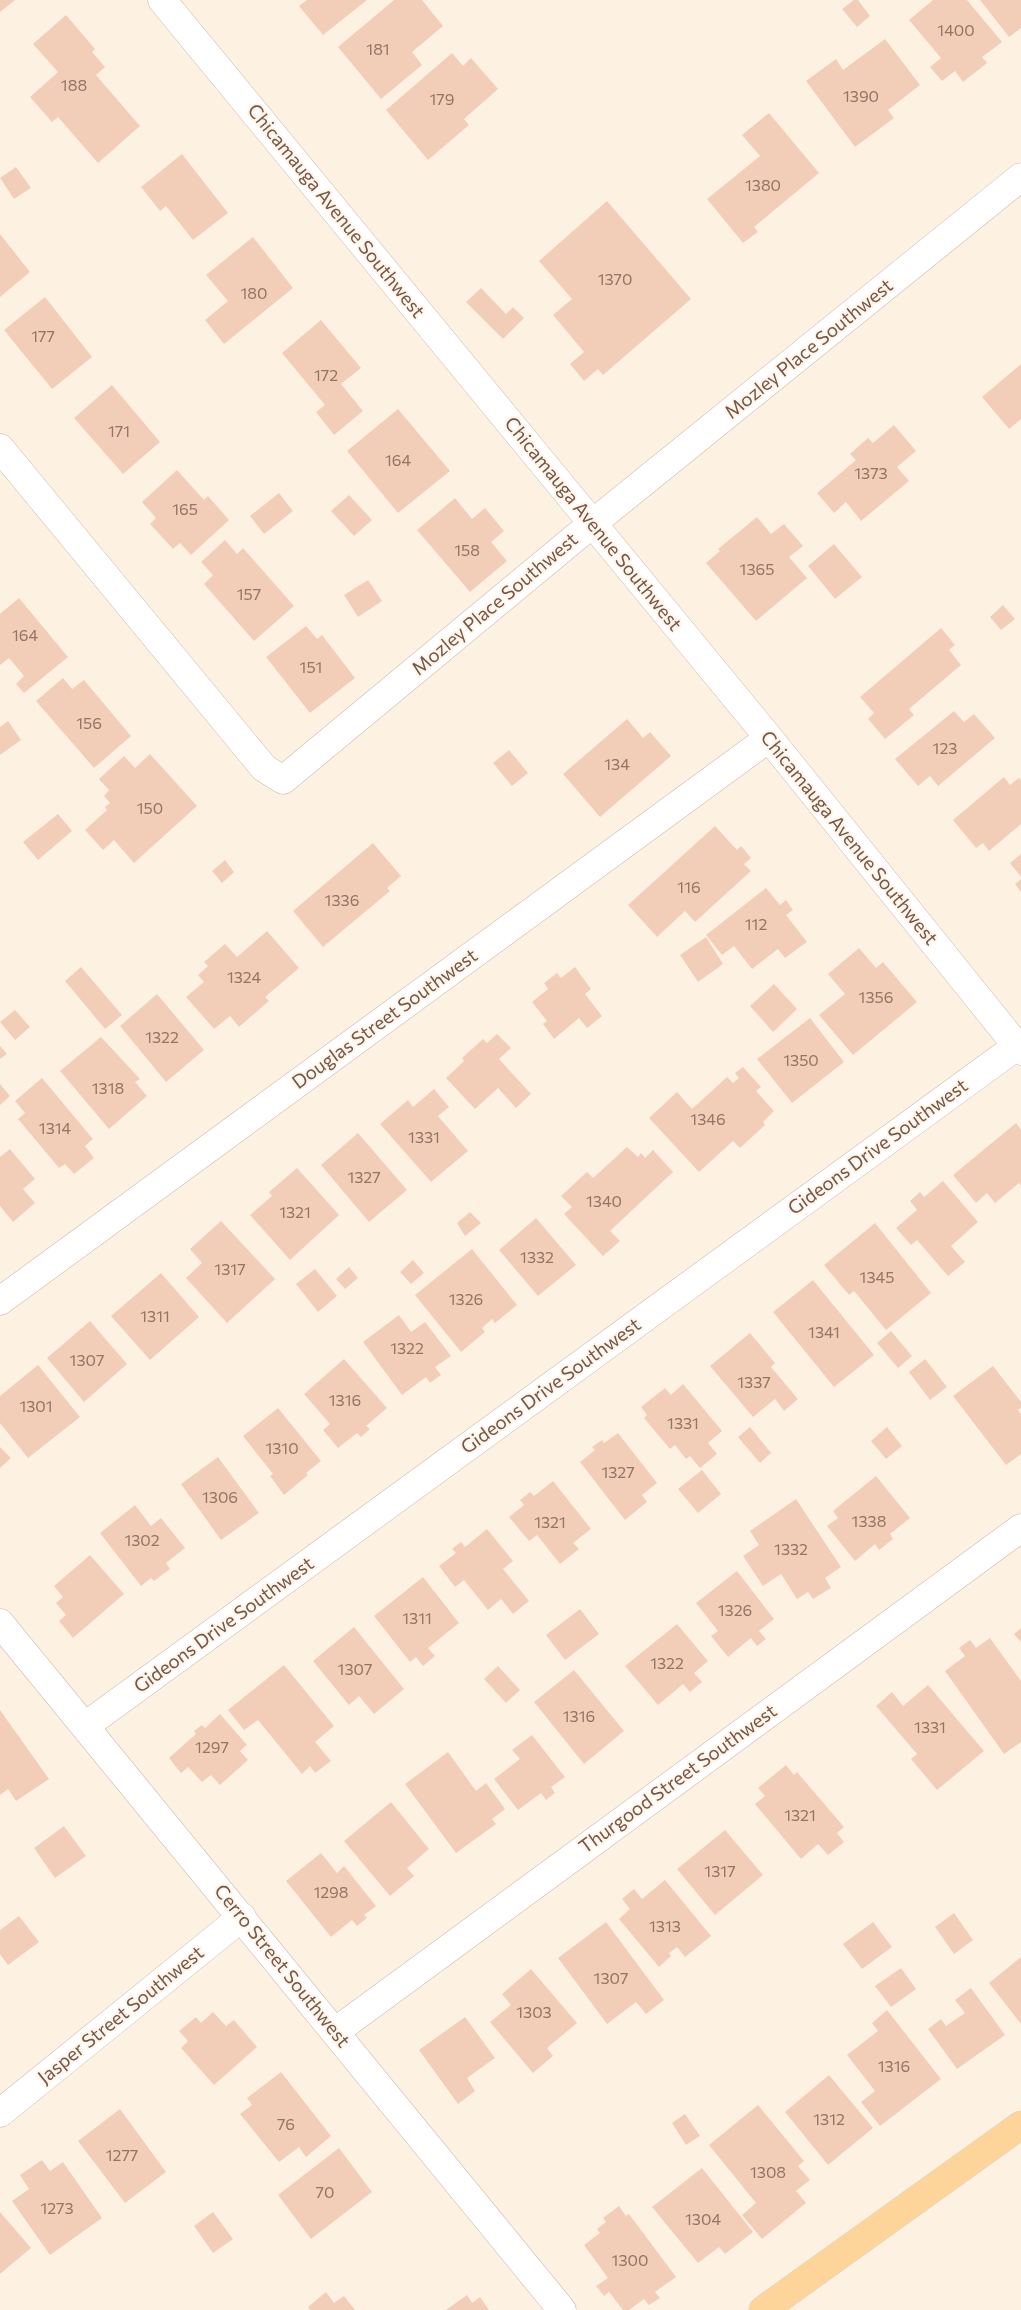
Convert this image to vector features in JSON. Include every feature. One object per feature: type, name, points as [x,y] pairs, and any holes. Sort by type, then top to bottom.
[{"type":"main road","points":[[763,2310],[1021,2125]]},
{"type":"street","name":"Chicamauga Avenue Southwest","points":[[162,0],[769,738],[1019,1049]]},
{"type":"street","name":"Mozley Place Southwest","points":[[0,448],[264,768],[283,780],[593,524],[1021,177]]},
{"type":"street","name":"Douglas Street Southwest","points":[[0,1301],[769,738]]},
{"type":"street","name":"Gideons Drive Southwest","points":[[85,1726],[1019,1049]]},
{"type":"street","name":"Thurgood Street Southwest","points":[[336,2031],[1021,1528]]},
{"type":"street","name":"Cerro Street Southwest","points":[[1,1625],[336,2031],[562,2310]]},
{"type":"street","name":"Jasper Street Southwest","points":[[0,2113],[242,1917]]},
{"type":"building","points":[[0,0],[15,0],[0,12]]},
{"type":"building","points":[[307,0],[367,0],[323,35],[299,6]]},
{"type":"building","points":[[394,0],[422,0],[443,26],[412,52],[422,65],[381,99],[338,47]]},
{"type":"building","points":[[854,0],[858,0],[870,16],[857,27],[842,9]]},
{"type":"building","points":[[933,0],[967,0],[1002,42],[982,57],[987,63],[963,82],[955,71],[942,81],[930,67],[941,58],[909,20]]},
{"type":"building","points":[[980,0],[1021,0],[1021,28],[1009,37]]},
{"type":"building","points":[[66,15],[95,49],[92,52],[105,67],[96,75],[140,126],[98,163],[58,117],[52,122],[30,97],[58,72],[33,44]]},
{"type":"building","points":[[885,39],[920,85],[888,110],[894,118],[855,147],[806,81],[836,59],[843,70]]},
{"type":"building","points":[[452,53],[463,66],[471,58],[498,89],[464,119],[469,125],[428,160],[386,110]]},
{"type":"building","points":[[769,113],[819,173],[754,227],[758,232],[743,243],[707,199],[760,156],[742,135]]},
{"type":"building","points":[[182,154],[228,213],[193,240],[166,206],[160,211],[141,187]]},
{"type":"building","points":[[16,167],[31,188],[14,199],[0,178]]},
{"type":"building","points":[[607,201],[691,299],[603,375],[598,369],[584,381],[570,364],[584,352],[553,315],[572,299],[539,261]]},
{"type":"building","points":[[0,234],[30,272],[0,297]]},
{"type":"building","points":[[253,237],[293,288],[224,344],[205,320],[228,301],[206,275]]},
{"type":"building","points":[[481,288],[506,314],[513,307],[524,318],[503,339],[466,302]]},
{"type":"building","points":[[45,297],[92,357],[52,389],[4,330]]},
{"type":"building","points":[[321,320],[361,368],[341,384],[363,411],[334,435],[316,412],[325,405],[282,353]]},
{"type":"building","points":[[1021,364],[1021,419],[1009,429],[982,397]]},
{"type":"building","points":[[112,385],[160,442],[123,474],[74,418]]},
{"type":"building","points":[[398,409],[450,471],[398,513],[347,451]]},
{"type":"building","points":[[894,425],[916,451],[897,467],[909,481],[861,521],[846,502],[834,513],[817,493],[856,460],[850,454],[868,438],[873,443]]},
{"type":"building","points":[[177,470],[204,500],[208,496],[229,520],[191,555],[180,543],[173,549],[150,524],[156,518],[142,502]]},
{"type":"building","points":[[279,493],[293,511],[264,534],[250,516]]},
{"type":"building","points":[[349,495],[372,520],[354,536],[331,511]]},
{"type":"building","points":[[455,498],[472,519],[485,508],[504,531],[491,542],[507,561],[470,592],[417,530]]},
{"type":"building","points":[[757,517],[771,534],[784,524],[803,546],[789,557],[807,578],[756,621],[706,563],[720,551],[718,549]]},
{"type":"building","points":[[225,540],[237,554],[243,548],[294,606],[254,641],[204,584],[213,575],[201,562]]},
{"type":"building","points":[[834,544],[862,577],[835,599],[808,566]]},
{"type":"building","points":[[368,580],[382,601],[358,617],[344,595]]},
{"type":"building","points":[[19,598],[68,657],[24,693],[16,684],[24,676],[9,658],[0,665],[0,614]]},
{"type":"building","points":[[1003,605],[1015,619],[1001,630],[990,617]]},
{"type":"building","points":[[306,626],[317,639],[322,635],[355,678],[310,713],[266,657]]},
{"type":"building","points":[[941,628],[955,645],[949,650],[961,665],[909,709],[914,715],[885,739],[868,719],[874,713],[860,697]]},
{"type":"building","points":[[63,678],[72,689],[84,680],[131,736],[94,768],[36,701]]},
{"type":"building","points":[[954,711],[964,722],[974,714],[995,738],[938,786],[930,776],[918,786],[895,759]]},
{"type":"building","points":[[627,719],[643,738],[650,732],[671,756],[600,817],[563,774]]},
{"type":"building","points":[[8,721],[21,740],[0,755],[0,727]]},
{"type":"building","points":[[509,750],[528,773],[512,786],[493,763]]},
{"type":"building","points":[[150,754],[197,806],[134,863],[114,840],[103,850],[85,830],[107,810],[105,807],[110,803],[104,796],[109,790],[99,779],[124,756],[135,768]]},
{"type":"building","points":[[1004,777],[1010,785],[1019,778],[1021,781],[1021,824],[989,851],[983,843],[976,848],[953,820]]},
{"type":"building","points":[[58,814],[72,831],[38,860],[23,842]]},
{"type":"building","points":[[715,826],[737,850],[741,846],[751,858],[744,864],[751,871],[695,922],[685,911],[657,937],[628,905]]},
{"type":"building","points":[[373,843],[401,876],[387,888],[390,891],[323,947],[293,911]]},
{"type":"building","points":[[1021,854],[1021,877],[1010,863]]},
{"type":"building","points":[[225,860],[234,872],[222,883],[212,871]]},
{"type":"building","points":[[1021,879],[1021,892],[1015,884]]},
{"type":"building","points":[[766,888],[780,905],[786,900],[793,910],[786,915],[807,942],[785,958],[778,949],[752,969],[734,946],[722,955],[706,935]]},
{"type":"building","points":[[267,931],[299,968],[265,997],[269,1001],[239,1027],[230,1016],[214,1029],[186,997],[204,982],[198,975],[208,966],[204,962],[225,944],[237,957]]},
{"type":"building","points":[[706,937],[723,964],[698,982],[680,955]]},
{"type":"building","points":[[859,948],[876,968],[883,962],[917,1002],[853,1055],[819,1015],[845,994],[828,974]]},
{"type":"building","points":[[81,967],[122,1015],[105,1029],[65,981]]},
{"type":"building","points":[[575,967],[591,989],[585,994],[602,1016],[587,1028],[579,1018],[554,1039],[543,1024],[547,1021],[532,1002],[548,989],[544,983],[557,973],[561,978]]},
{"type":"building","points":[[774,984],[797,1009],[773,1032],[750,1006]]},
{"type":"building","points":[[157,994],[204,1050],[166,1082],[120,1026]]},
{"type":"building","points":[[15,1010],[30,1027],[15,1040],[0,1022]]},
{"type":"building","points":[[810,1018],[844,1062],[792,1103],[757,1059]]},
{"type":"building","points":[[497,1034],[511,1048],[499,1059],[531,1094],[516,1108],[498,1088],[475,1109],[446,1078],[464,1061],[462,1058],[483,1039],[487,1043]]},
{"type":"building","points":[[101,1037],[140,1079],[135,1082],[147,1096],[109,1129],[60,1071]]},
{"type":"building","points":[[0,1046],[7,1054],[0,1059]]},
{"type":"building","points":[[743,1067],[761,1087],[756,1091],[774,1111],[763,1122],[765,1125],[740,1148],[733,1141],[699,1172],[649,1118],[677,1092],[692,1109],[727,1077],[733,1083],[739,1078],[735,1073]]},
{"type":"building","points":[[42,1078],[93,1139],[85,1146],[94,1158],[74,1174],[65,1164],[59,1168],[18,1119],[25,1113],[15,1101]]},
{"type":"building","points":[[0,1084],[10,1096],[0,1105]]},
{"type":"building","points":[[434,1089],[449,1107],[438,1116],[468,1151],[431,1182],[380,1124],[408,1100],[413,1107]]},
{"type":"building","points":[[1016,1123],[1021,1130],[1021,1186],[1019,1183],[995,1203],[987,1193],[976,1203],[953,1175]]},
{"type":"building","points":[[358,1133],[407,1190],[369,1222],[321,1165]]},
{"type":"building","points":[[627,1147],[638,1157],[641,1153],[645,1158],[653,1150],[673,1172],[610,1231],[620,1241],[603,1256],[564,1214],[572,1207],[561,1196],[587,1172],[593,1178]]},
{"type":"building","points":[[10,1149],[35,1179],[23,1189],[35,1203],[13,1222],[0,1206],[0,1157]]},
{"type":"building","points":[[297,1168],[339,1215],[290,1260],[250,1215],[272,1196],[269,1192]]},
{"type":"building","points":[[943,1181],[978,1222],[951,1246],[965,1262],[948,1276],[917,1240],[911,1245],[896,1228],[917,1210],[910,1201],[920,1192],[924,1197]]},
{"type":"building","points":[[470,1212],[481,1223],[465,1236],[457,1223]]},
{"type":"building","points":[[536,1218],[576,1265],[538,1296],[499,1250]]},
{"type":"building","points":[[221,1221],[275,1279],[227,1323],[186,1278],[202,1263],[190,1249]]},
{"type":"building","points":[[875,1223],[931,1293],[886,1330],[854,1291],[849,1295],[824,1265]]},
{"type":"building","points":[[472,1249],[517,1305],[495,1323],[492,1319],[482,1328],[485,1332],[461,1352],[415,1295]]},
{"type":"building","points":[[413,1260],[424,1273],[411,1284],[400,1272]]},
{"type":"building","points":[[349,1267],[358,1278],[345,1289],[336,1279]]},
{"type":"building","points":[[315,1269],[337,1296],[318,1312],[296,1284]]},
{"type":"building","points":[[161,1273],[199,1317],[150,1360],[111,1316]]},
{"type":"building","points":[[813,1280],[874,1355],[834,1387],[773,1312]]},
{"type":"building","points":[[399,1315],[411,1332],[425,1322],[451,1356],[435,1367],[441,1375],[430,1383],[426,1377],[402,1395],[363,1342]]},
{"type":"building","points":[[90,1321],[127,1364],[84,1402],[47,1358]]},
{"type":"building","points":[[891,1331],[912,1356],[898,1368],[877,1343]]},
{"type":"building","points":[[750,1333],[775,1363],[771,1367],[798,1399],[784,1411],[775,1399],[753,1417],[710,1366]]},
{"type":"building","points":[[344,1359],[387,1408],[366,1426],[370,1429],[361,1437],[357,1433],[338,1448],[323,1430],[330,1424],[304,1394]]},
{"type":"building","points":[[925,1359],[947,1387],[930,1400],[909,1372]]},
{"type":"building","points":[[38,1365],[80,1417],[28,1458],[0,1423],[0,1396]]},
{"type":"building","points":[[993,1366],[1021,1402],[1021,1408],[1018,1410],[1021,1414],[1021,1454],[1006,1465],[953,1396]]},
{"type":"building","points":[[683,1384],[722,1431],[708,1443],[717,1454],[700,1468],[690,1456],[686,1459],[675,1445],[670,1449],[644,1418],[647,1415],[641,1407],[665,1388],[671,1395]]},
{"type":"building","points":[[278,1408],[321,1461],[306,1473],[308,1475],[284,1495],[270,1476],[273,1474],[243,1436]]},
{"type":"building","points":[[750,1427],[771,1453],[760,1463],[738,1437]]},
{"type":"building","points":[[887,1427],[902,1446],[886,1459],[871,1441]]},
{"type":"building","points":[[618,1433],[657,1483],[642,1495],[647,1502],[625,1520],[580,1462],[595,1450],[592,1447],[602,1440],[604,1443]]},
{"type":"building","points":[[0,1447],[11,1458],[0,1468]]},
{"type":"building","points":[[218,1457],[259,1513],[221,1540],[181,1484]]},
{"type":"building","points":[[702,1470],[721,1494],[698,1513],[678,1489]]},
{"type":"building","points":[[876,1476],[910,1518],[890,1534],[893,1539],[879,1550],[875,1544],[855,1561],[827,1526],[838,1518],[833,1511]]},
{"type":"building","points":[[553,1481],[591,1529],[573,1543],[579,1549],[560,1564],[537,1535],[529,1541],[509,1517],[524,1505],[520,1500],[530,1492],[534,1496]]},
{"type":"building","points":[[796,1499],[841,1567],[825,1578],[831,1588],[813,1599],[808,1592],[797,1599],[781,1574],[763,1586],[743,1556],[759,1545],[750,1531]]},
{"type":"building","points":[[135,1505],[151,1526],[161,1518],[185,1548],[166,1563],[170,1569],[154,1581],[151,1578],[141,1586],[100,1533]]},
{"type":"building","points":[[487,1529],[513,1561],[503,1569],[529,1601],[513,1614],[501,1599],[488,1610],[464,1580],[455,1587],[439,1566],[456,1553],[452,1549],[461,1542],[465,1547]]},
{"type":"building","points":[[90,1555],[124,1594],[73,1638],[59,1621],[66,1615],[56,1603],[63,1597],[54,1586]]},
{"type":"building","points":[[737,1571],[774,1619],[759,1631],[766,1639],[757,1646],[751,1638],[728,1657],[711,1636],[718,1631],[696,1603]]},
{"type":"building","points":[[423,1577],[459,1623],[428,1648],[435,1656],[423,1666],[416,1657],[410,1662],[374,1616]]},
{"type":"building","points":[[580,1609],[599,1634],[565,1660],[546,1635]]},
{"type":"building","points":[[677,1624],[708,1661],[694,1673],[702,1682],[690,1692],[683,1684],[658,1705],[625,1666]]},
{"type":"building","points":[[354,1627],[404,1689],[374,1714],[359,1696],[349,1705],[313,1661]]},
{"type":"building","points":[[1021,1628],[1021,1642],[1014,1634]]},
{"type":"building","points":[[990,1638],[1021,1681],[1021,1742],[1004,1754],[945,1671],[965,1656],[959,1648],[970,1640],[976,1648]]},
{"type":"building","points":[[284,1665],[334,1726],[315,1742],[331,1761],[315,1773],[310,1766],[302,1774],[258,1720],[244,1730],[228,1710]]},
{"type":"building","points":[[498,1666],[520,1690],[506,1703],[484,1679]]},
{"type":"building","points":[[574,1670],[624,1731],[584,1764],[534,1702]]},
{"type":"building","points":[[928,1685],[984,1751],[937,1790],[911,1759],[917,1754],[876,1706],[892,1692],[903,1706]]},
{"type":"building","points":[[0,1710],[49,1779],[16,1801],[8,1789],[0,1795]]},
{"type":"building","points":[[220,1714],[247,1745],[240,1751],[248,1760],[220,1785],[211,1775],[202,1782],[188,1767],[181,1773],[169,1758],[196,1734],[194,1731],[202,1725],[205,1728]]},
{"type":"building","points":[[532,1735],[565,1777],[551,1787],[555,1793],[546,1800],[541,1793],[518,1810],[494,1779],[520,1759],[512,1750]]},
{"type":"building","points":[[448,1752],[476,1791],[486,1783],[505,1809],[492,1819],[496,1824],[456,1853],[405,1784]]},
{"type":"building","points":[[786,1765],[794,1775],[797,1772],[844,1827],[837,1833],[844,1842],[828,1855],[818,1844],[801,1859],[755,1804],[765,1796],[758,1788]]},
{"type":"building","points":[[391,1802],[429,1849],[407,1868],[414,1876],[390,1896],[344,1841]]},
{"type":"building","points":[[64,1826],[86,1856],[55,1878],[34,1848]]},
{"type":"building","points":[[725,1830],[763,1875],[715,1915],[677,1869]]},
{"type":"building","points":[[321,1853],[337,1873],[344,1866],[376,1906],[364,1915],[367,1918],[357,1926],[352,1920],[331,1937],[286,1881]]},
{"type":"building","points":[[665,1880],[711,1936],[685,1957],[677,1947],[669,1953],[671,1956],[659,1967],[619,1919],[630,1909],[622,1899],[634,1889],[642,1899]]},
{"type":"building","points":[[954,1913],[973,1940],[954,1954],[935,1927]]},
{"type":"building","points":[[19,1916],[39,1942],[8,1965],[0,1954],[0,1930]]},
{"type":"building","points":[[606,1922],[664,2000],[646,2014],[636,2002],[607,2024],[558,1958]]},
{"type":"building","points":[[873,1922],[892,1947],[862,1969],[843,1944]]},
{"type":"building","points":[[1021,1957],[1021,2024],[989,1983]]},
{"type":"building","points":[[901,1968],[916,1989],[891,2007],[875,1986]]},
{"type":"building","points":[[531,1969],[577,2023],[547,2048],[553,2056],[533,2073],[490,2022],[511,2005],[502,1994]]},
{"type":"building","points":[[971,1988],[1005,2035],[957,2069],[928,2029],[941,2019],[946,2026],[965,2013],[955,2000]]},
{"type":"building","points":[[887,2010],[941,2079],[880,2126],[861,2102],[875,2091],[847,2055],[878,2031],[872,2023]]},
{"type":"building","points":[[213,2012],[226,2026],[234,2020],[257,2047],[214,2085],[181,2048],[188,2041],[179,2031],[196,2017],[201,2023]]},
{"type":"building","points":[[465,2017],[495,2058],[467,2078],[475,2091],[458,2104],[419,2050]]},
{"type":"building","points":[[281,2072],[331,2136],[306,2157],[299,2147],[279,2162],[240,2114],[252,2105],[247,2098]]},
{"type":"building","points":[[829,2075],[873,2128],[828,2165],[785,2112]]},
{"type":"building","points":[[758,2105],[804,2161],[798,2166],[810,2180],[796,2191],[806,2203],[762,2239],[742,2215],[756,2203],[709,2145]]},
{"type":"building","points":[[120,2109],[166,2172],[125,2203],[78,2141]]},
{"type":"building","points":[[685,2114],[700,2136],[686,2145],[672,2123]]},
{"type":"building","points":[[339,2148],[372,2192],[311,2239],[278,2195]]},
{"type":"building","points":[[42,2160],[50,2171],[63,2162],[102,2218],[50,2255],[12,2201],[29,2189],[20,2175]]},
{"type":"building","points":[[702,2168],[753,2232],[725,2254],[719,2247],[698,2263],[652,2207]]},
{"type":"building","points":[[619,2206],[626,2216],[629,2214],[676,2277],[655,2292],[660,2298],[649,2305],[644,2299],[629,2310],[623,2310],[609,2292],[604,2296],[596,2286],[608,2278],[584,2245],[600,2233],[597,2229],[606,2222],[603,2218]]},
{"type":"building","points":[[0,2212],[31,2248],[0,2274]]},
{"type":"building","points":[[213,2212],[233,2239],[213,2253],[194,2226]]},
{"type":"building","points":[[326,2292],[334,2303],[344,2296],[355,2310],[310,2310],[308,2307]]},
{"type":"building","points":[[467,2295],[472,2303],[480,2297],[489,2310],[446,2310]]}]
